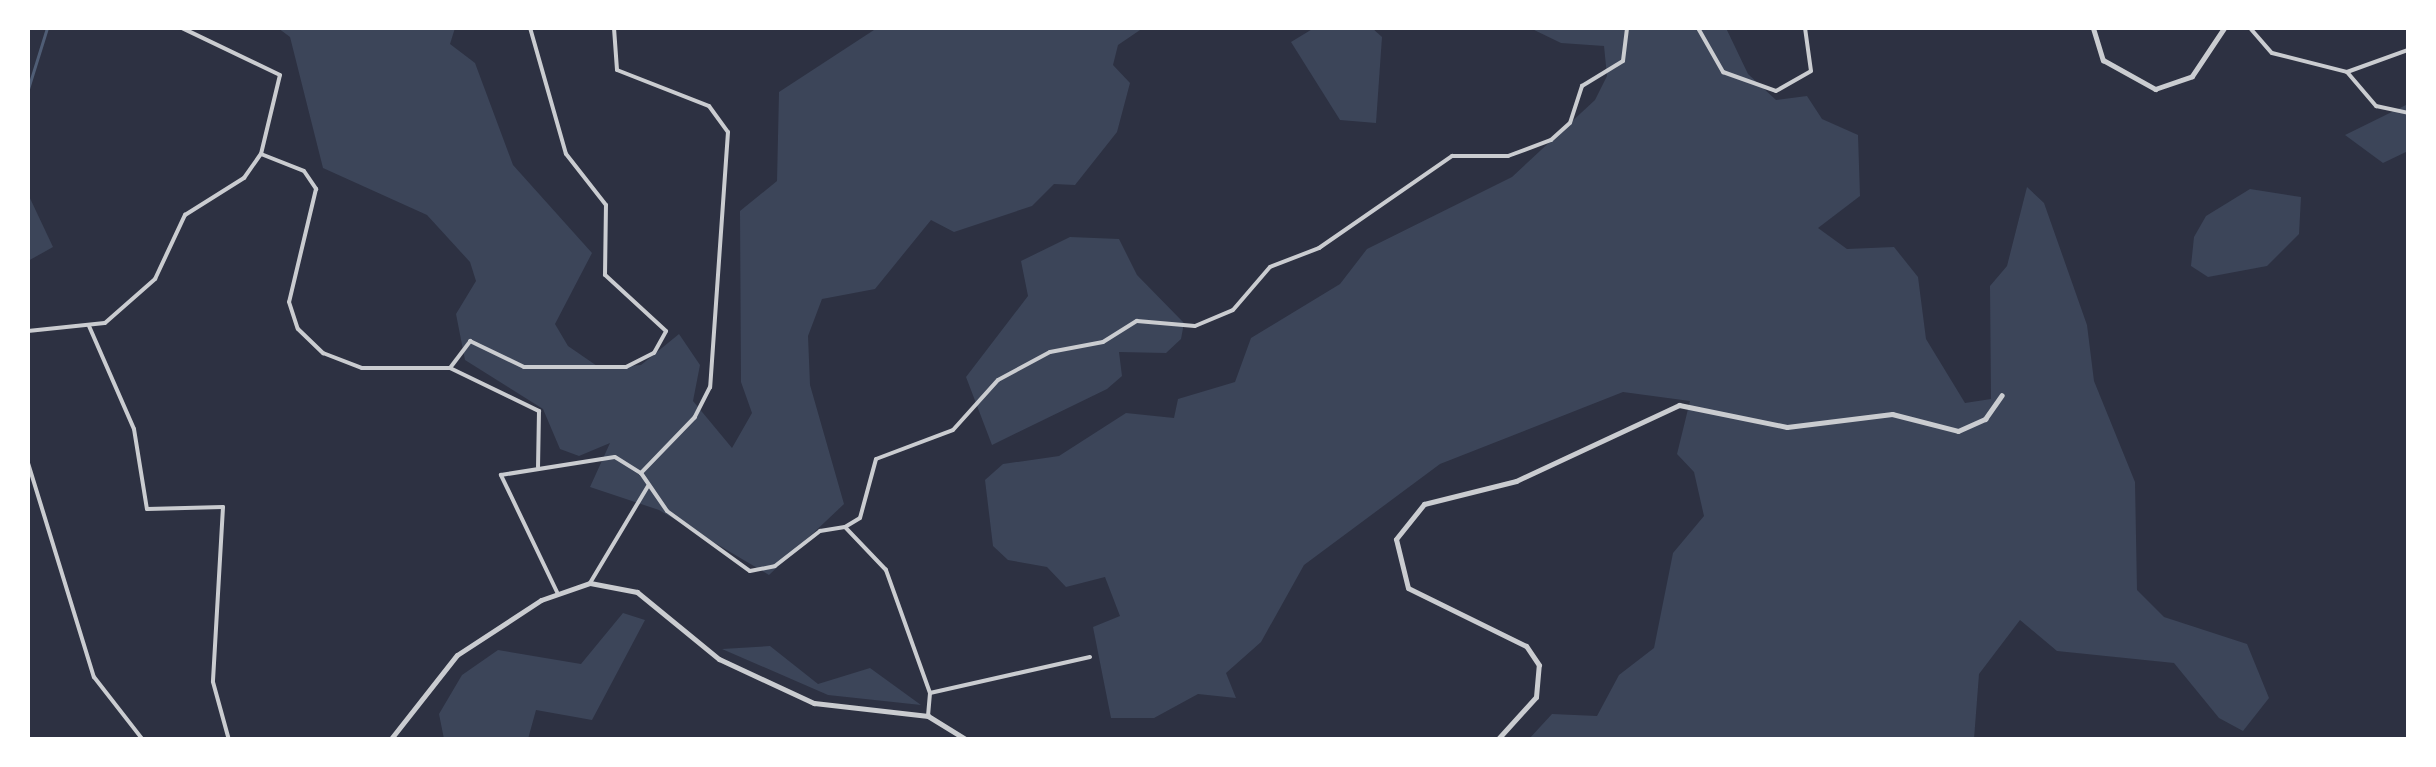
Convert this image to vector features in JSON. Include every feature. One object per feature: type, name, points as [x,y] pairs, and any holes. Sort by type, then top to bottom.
[{"type":"street","points":[[28,331],[106,324],[155,279],[185,215],[244,178],[261,154],[280,75],[182,28]]},
{"type":"street","points":[[450,368],[470,341],[504,363],[602,373],[654,353],[666,332],[605,274],[606,205],[566,154],[530,28]]},
{"type":"street","points":[[614,28],[617,70],[709,106],[728,132],[710,387],[696,418],[641,473]]},
{"type":"street","points":[[557,592],[500,475],[614,457],[641,473],[668,511],[750,571],[860,518],[876,459],[952,430],[998,380],[1031,361],[1104,342],[1137,321],[1209,321],[1238,306],[1270,267],[1319,248],[1452,156],[1508,156],[1551,140],[1568,127],[1582,86],[1623,61],[1627,28]]},
{"type":"street","points":[[1698,28],[1723,72],[1776,92],[1811,70],[1805,28]]},
{"type":"street","points":[[2093,28],[2103,60],[2155,90],[2192,76],[2224,28]]},
{"type":"street","points":[[2250,28],[2272,53],[2347,72],[2408,50]]},
{"type":"street","points":[[2347,72],[2376,106],[2408,113]]},
{"type":"street","points":[[261,154],[304,171],[316,189],[289,288],[308,342],[362,368],[450,368],[538,412],[538,467]]},
{"type":"street","points":[[89,326],[134,429],[147,509],[223,507],[213,682],[229,740]]},
{"type":"street","points":[[1497,740],[1536,697],[1539,665],[1518,641],[1408,588],[1396,540],[1424,504],[1516,482],[1679,406],[1787,426],[1892,414],[1958,432],[1985,419],[2002,395]]},
{"type":"street","points":[[28,463],[94,677],[143,740]]},
{"type":"street","points":[[590,583],[649,484]]},
{"type":"street","points":[[845,527],[886,570],[930,694],[928,716]]},
{"type":"street","points":[[390,740],[457,655],[557,592],[590,583],[636,592],[719,659],[814,703],[928,716],[968,740]]},
{"type":"street","points":[[930,694],[1090,657]]},
{"type":"shaded area","points":[[278,28],[455,28],[450,44],[475,63],[513,165],[592,253],[555,324],[568,346],[600,368],[641,365],[679,334],[700,365],[693,401],[732,448],[752,413],[741,382],[740,211],[777,181],[779,92],[877,28],[1143,28],[1118,45],[1113,65],[1130,83],[1117,132],[1075,185],[1054,184],[1032,206],[954,232],[931,220],[875,289],[822,299],[808,336],[810,385],[844,504],[769,575],[659,510],[590,487],[610,443],[579,456],[560,449],[543,409],[465,360],[456,314],[476,281],[470,262],[427,215],[323,168],[290,37]]},
{"type":"shaded area","points":[[1314,28],[1372,28],[1382,37],[1376,123],[1340,120],[1291,42]]},
{"type":"shaded area","points":[[1530,28],[1726,28],[1748,74],[1776,100],[1807,96],[1822,119],[1858,135],[1860,196],[1818,228],[1847,249],[1894,247],[1918,277],[1926,339],[1965,403],[1991,399],[1990,286],[2007,266],[2027,187],[2044,203],[2087,325],[2094,381],[2135,482],[2137,590],[2164,617],[2247,644],[2269,698],[2243,731],[2219,718],[2174,663],[2057,651],[2020,620],[1979,674],[1974,739],[1529,739],[1552,714],[1597,716],[1619,675],[1654,648],[1673,553],[1704,516],[1694,472],[1677,454],[1690,401],[1623,392],[1440,464],[1304,565],[1261,642],[1226,673],[1236,698],[1198,694],[1154,718],[1111,718],[1093,627],[1120,616],[1105,577],[1066,587],[1047,567],[1008,560],[993,546],[985,480],[1003,464],[1059,456],[1126,413],[1174,418],[1178,399],[1235,382],[1251,338],[1340,284],[1367,249],[1512,177],[1595,100],[1607,76],[1604,46],[1561,43]]},
{"type":"shaded area","points":[[2408,104],[2408,151],[2383,163],[2345,135]]},
{"type":"shaded area","points":[[2250,189],[2301,197],[2299,234],[2267,266],[2208,277],[2191,266],[2194,237],[2206,216]]},
{"type":"shaded area","points":[[28,194],[53,247],[28,261]]},
{"type":"shaded area","points":[[1070,237],[1119,239],[1137,275],[1184,323],[1181,339],[1166,353],[1119,352],[1122,376],[1107,389],[992,445],[966,377],[1028,296],[1021,261]]},
{"type":"shaded area","points":[[623,613],[645,620],[592,720],[536,710],[528,739],[444,739],[439,714],[462,675],[498,650],[581,664]]},
{"type":"shaded area","points":[[770,646],[818,684],[870,668],[921,705],[828,695],[722,649]]},
{"type":"waterway","points":[[28,89],[47,28]]}]
